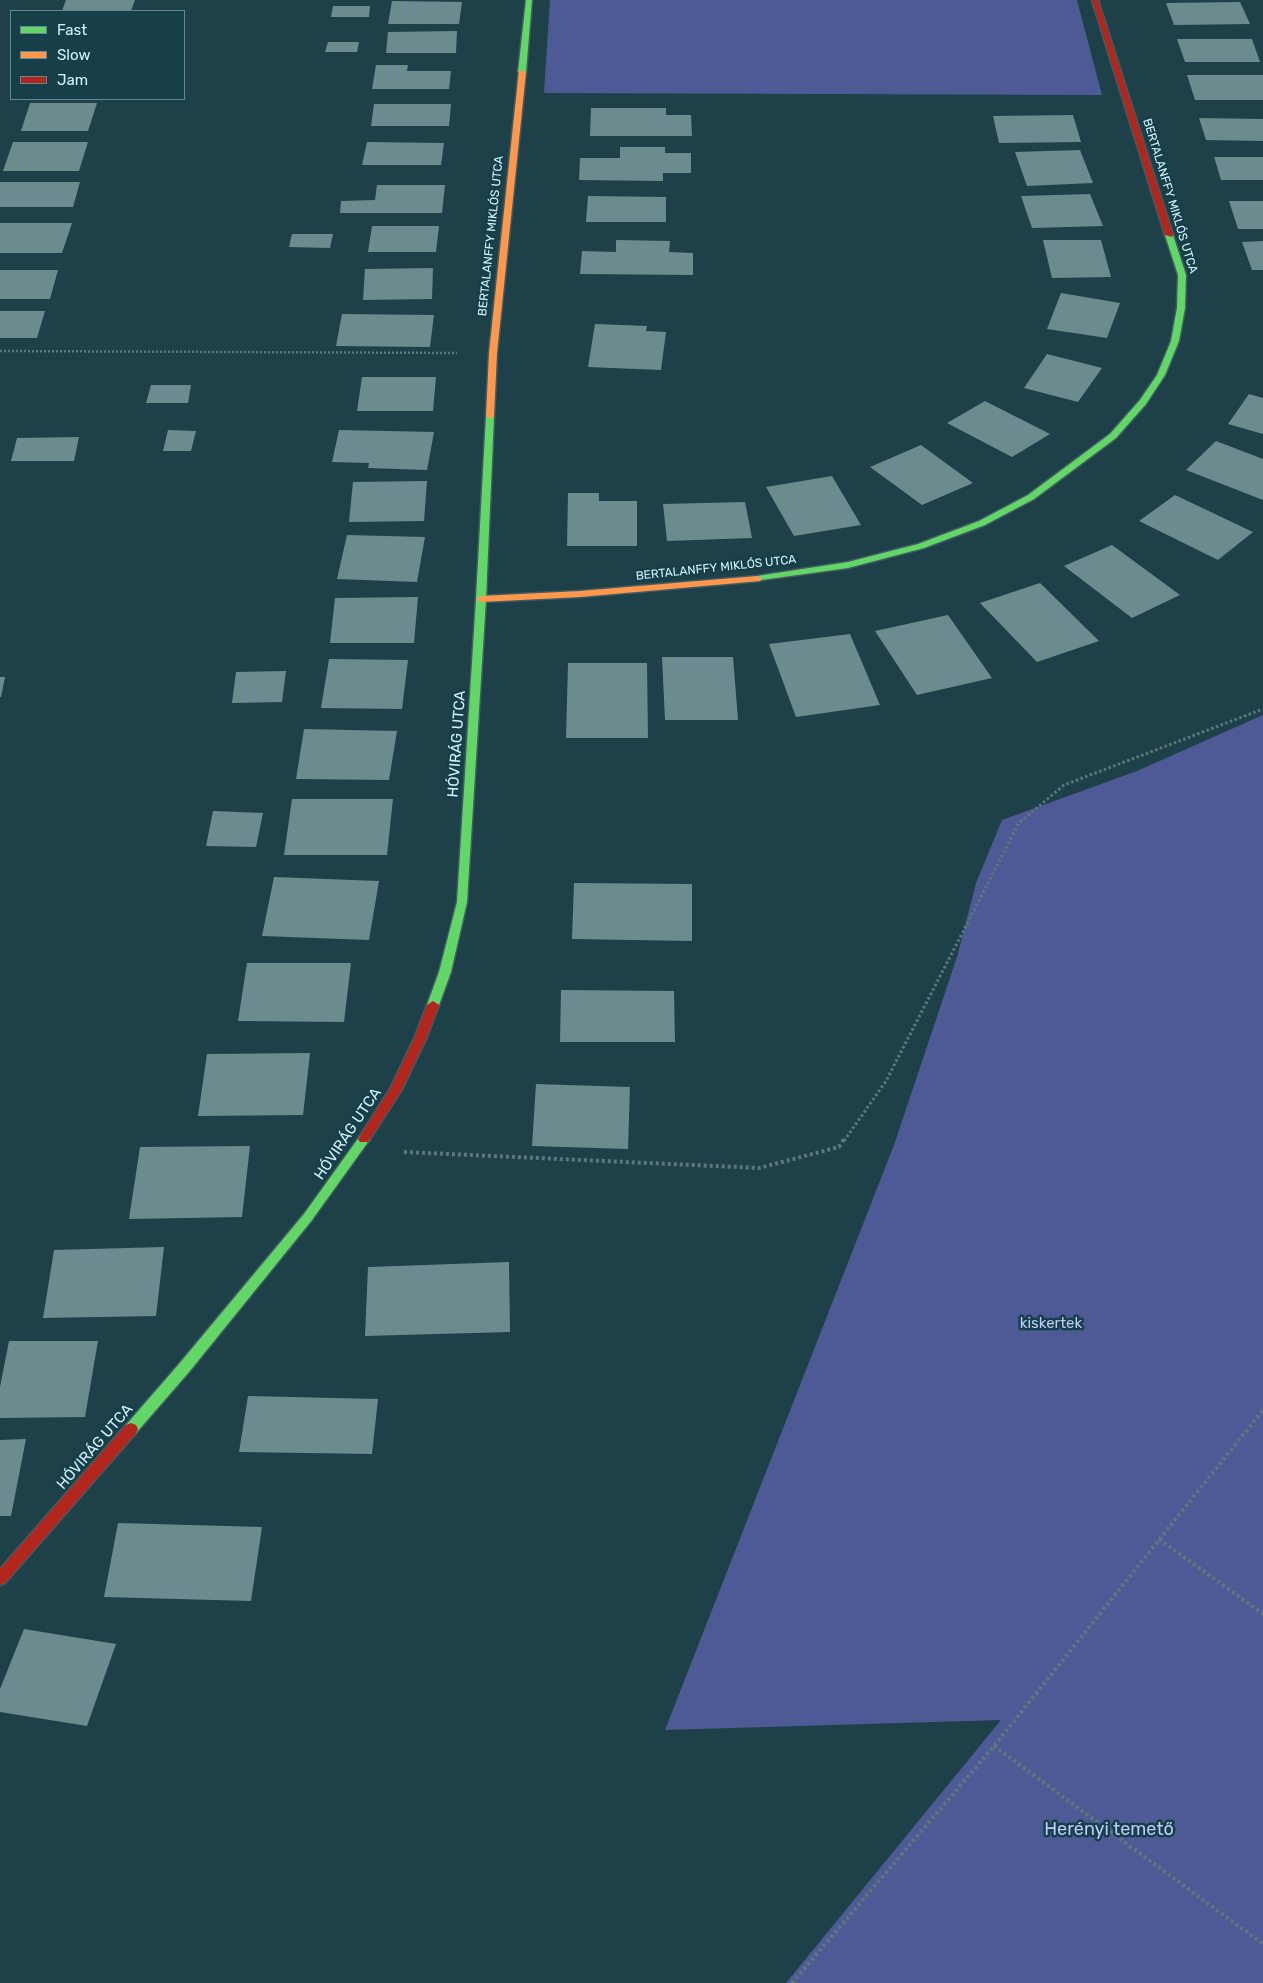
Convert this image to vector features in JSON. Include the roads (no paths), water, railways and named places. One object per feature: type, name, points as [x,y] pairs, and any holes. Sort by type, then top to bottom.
[{"type":"street","name":"BERTALANFFY MIKLÓS UTCA","points":[[529,0],[493,353],[481,599],[599,593],[757,579],[848,565],[921,546],[982,523],[1031,497],[1113,436],[1143,402],[1161,375],[1175,341],[1181,308],[1182,276],[1095,0]]},
{"type":"street","name":"HÓVIRÁG UTCA","points":[[0,1579],[184,1368],[249,1290],[308,1217],[357,1150],[395,1091],[420,1039],[445,972],[462,902],[481,599]]},
{"type":"park label","name":"kiskertek","points":[[1051,1324]]},
{"type":"park label","name":"Herényi temető","points":[[1109,1830]]}]
